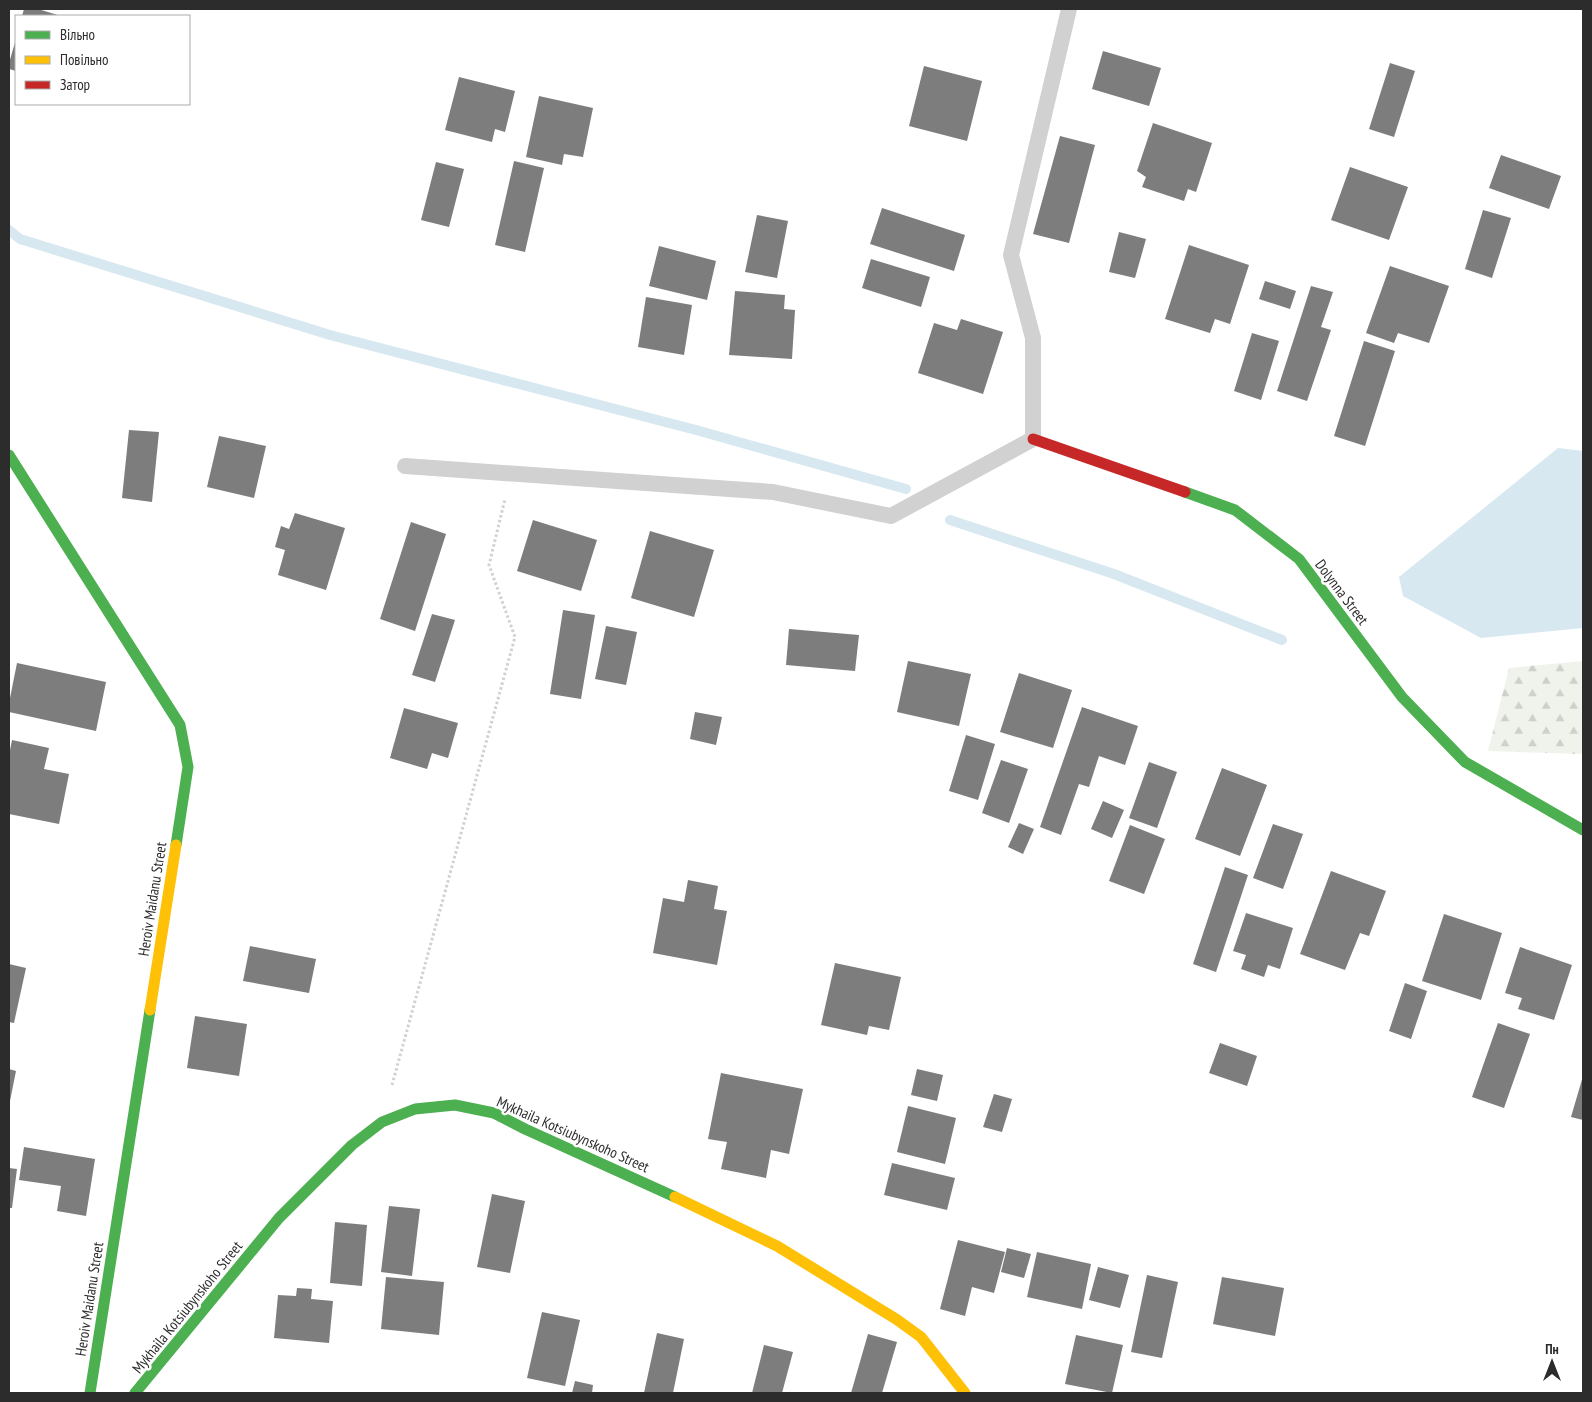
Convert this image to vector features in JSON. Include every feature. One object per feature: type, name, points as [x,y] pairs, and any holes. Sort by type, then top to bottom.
[{"type":"street","name":"Dolynna Street","points":[[1033,439],[1235,510],[1299,560],[1402,697],[1466,762],[1583,830]]},
{"type":"street","name":"Heroiv Maidanu Street","points":[[9,455],[180,725],[188,767],[90,1393]]},
{"type":"street","name":"Mykhaila Kotsiubynskoho Street","points":[[135,1393],[279,1218],[352,1145],[382,1122],[415,1109],[454,1105],[494,1113],[524,1129],[652,1186],[777,1246],[896,1319],[921,1337],[966,1393]]},
{"type":"lane","points":[[405,466],[773,492],[890,516],[1033,439],[1034,338],[1011,255],[1069,9]]},
{"type":"path","points":[[382,1122],[515,637],[489,565],[506,494]]},
{"type":"green space","points":[[1583,661],[1583,754],[1488,751],[1509,668]]},
{"type":"shaded area","points":[[1558,448],[1583,451],[1583,628],[1481,638],[1403,596],[1399,577]]},
{"type":"building","points":[[24,9],[38,9],[58,15],[22,15]]},
{"type":"building","points":[[15,42],[15,71],[9,69]]},
{"type":"building","points":[[1103,51],[1161,68],[1149,106],[1092,89]]},
{"type":"building","points":[[1390,63],[1415,71],[1394,137],[1369,129]]},
{"type":"building","points":[[924,66],[982,81],[967,141],[909,126]]},
{"type":"building","points":[[459,77],[515,91],[505,132],[495,129],[492,142],[445,130]]},
{"type":"building","points":[[539,96],[593,108],[583,157],[564,154],[562,165],[526,157]]},
{"type":"building","points":[[1153,123],[1212,143],[1196,192],[1188,189],[1184,201],[1142,187],[1146,177],[1137,171]]},
{"type":"building","points":[[1060,136],[1095,145],[1069,243],[1033,234]]},
{"type":"building","points":[[1501,155],[1561,176],[1549,209],[1489,188]]},
{"type":"building","points":[[514,161],[544,168],[525,252],[495,245]]},
{"type":"building","points":[[436,162],[464,169],[449,227],[421,220]]},
{"type":"building","points":[[1350,167],[1408,187],[1389,240],[1331,220]]},
{"type":"building","points":[[882,208],[965,235],[954,271],[870,244]]},
{"type":"building","points":[[1483,210],[1511,218],[1492,278],[1465,269]]},
{"type":"building","points":[[757,215],[788,221],[777,278],[745,272]]},
{"type":"building","points":[[1119,232],[1146,239],[1135,278],[1109,272]]},
{"type":"building","points":[[1189,245],[1249,265],[1230,324],[1215,319],[1210,333],[1165,319]]},
{"type":"building","points":[[659,246],[716,261],[707,300],[649,286]]},
{"type":"building","points":[[871,259],[930,277],[921,307],[862,288]]},
{"type":"building","points":[[1390,266],[1449,286],[1429,343],[1398,333],[1394,343],[1366,333]]},
{"type":"building","points":[[1265,281],[1296,291],[1290,309],[1259,299]]},
{"type":"building","points":[[1311,286],[1333,292],[1321,327],[1331,330],[1307,401],[1277,391]]},
{"type":"building","points":[[735,291],[785,295],[784,309],[795,310],[792,359],[729,355]]},
{"type":"building","points":[[646,297],[692,305],[684,355],[638,347]]},
{"type":"building","points":[[961,319],[1003,332],[983,394],[918,373],[934,323],[957,330]]},
{"type":"building","points":[[1252,333],[1279,341],[1261,400],[1234,391]]},
{"type":"building","points":[[1364,341],[1395,351],[1365,446],[1334,436]]},
{"type":"building","points":[[129,430],[159,432],[152,502],[122,498]]},
{"type":"building","points":[[219,436],[266,446],[254,498],[207,487]]},
{"type":"building","points":[[295,513],[345,528],[326,590],[278,575],[285,550],[275,547],[281,526],[289,529]]},
{"type":"building","points":[[533,520],[597,540],[581,591],[517,571]]},
{"type":"building","points":[[411,522],[446,534],[415,631],[380,619]]},
{"type":"building","points":[[650,531],[714,550],[694,617],[631,598]]},
{"type":"building","points":[[563,610],[595,615],[581,699],[550,694]]},
{"type":"building","points":[[432,614],[455,620],[435,682],[412,675]]},
{"type":"building","points":[[606,626],[637,632],[626,685],[595,679]]},
{"type":"building","points":[[789,629],[859,635],[855,671],[786,665]]},
{"type":"building","points":[[908,661],[971,674],[959,726],[897,712]]},
{"type":"building","points":[[17,663],[106,682],[96,731],[9,712]]},
{"type":"building","points":[[1019,673],[1072,690],[1053,748],[1000,732]]},
{"type":"building","points":[[1082,707],[1138,726],[1125,765],[1099,756],[1089,787],[1079,784],[1061,835],[1040,827]]},
{"type":"building","points":[[404,708],[458,723],[448,758],[432,753],[427,769],[390,758]]},
{"type":"building","points":[[695,712],[722,717],[716,745],[690,739]]},
{"type":"building","points":[[966,735],[995,744],[978,800],[949,791]]},
{"type":"building","points":[[12,740],[49,748],[44,769],[69,774],[59,824],[9,814],[9,755]]},
{"type":"building","points":[[1001,760],[1028,769],[1009,823],[982,813]]},
{"type":"building","points":[[1149,762],[1177,772],[1157,828],[1129,818]]},
{"type":"building","points":[[1222,768],[1267,785],[1240,856],[1195,839]]},
{"type":"building","points":[[1103,801],[1124,810],[1112,838],[1091,829]]},
{"type":"building","points":[[1019,823],[1034,829],[1023,854],[1008,847]]},
{"type":"building","points":[[1273,824],[1303,834],[1283,889],[1253,878]]},
{"type":"building","points":[[1130,825],[1165,839],[1144,894],[1109,881]]},
{"type":"building","points":[[1225,867],[1248,875],[1216,972],[1193,964]]},
{"type":"building","points":[[1331,871],[1386,891],[1369,936],[1360,933],[1345,970],[1300,954]]},
{"type":"building","points":[[688,880],[718,886],[714,909],[727,911],[717,965],[653,953],[663,898],[684,902]]},
{"type":"building","points":[[1246,913],[1293,928],[1280,969],[1268,965],[1264,977],[1241,969],[1246,955],[1233,951]]},
{"type":"building","points":[[1444,914],[1502,933],[1481,1000],[1422,981]]},
{"type":"building","points":[[250,946],[316,959],[309,993],[243,981]]},
{"type":"building","points":[[1520,947],[1572,965],[1554,1020],[1518,1009],[1522,998],[1505,993]]},
{"type":"building","points":[[835,963],[901,977],[889,1030],[869,1026],[867,1035],[821,1025]]},
{"type":"building","points":[[9,964],[26,968],[14,1023],[9,1022]]},
{"type":"building","points":[[1405,983],[1427,991],[1411,1039],[1389,1031]]},
{"type":"building","points":[[195,1016],[247,1024],[239,1076],[187,1068]]},
{"type":"building","points":[[1498,1023],[1530,1034],[1504,1108],[1472,1097]]},
{"type":"building","points":[[1220,1043],[1257,1056],[1247,1086],[1209,1073]]},
{"type":"building","points":[[9,1069],[16,1071],[10,1101],[9,1101]]},
{"type":"building","points":[[917,1069],[943,1075],[937,1101],[911,1095]]},
{"type":"building","points":[[721,1073],[803,1089],[789,1154],[771,1150],[766,1178],[721,1169],[727,1142],[708,1139]]},
{"type":"building","points":[[1583,1076],[1583,1120],[1571,1117]]},
{"type":"building","points":[[994,1094],[1012,1099],[1002,1132],[983,1127]]},
{"type":"building","points":[[908,1106],[956,1118],[945,1164],[897,1152]]},
{"type":"building","points":[[24,1147],[95,1159],[86,1216],[57,1211],[61,1186],[19,1180]]},
{"type":"building","points":[[892,1163],[955,1178],[947,1210],[884,1195]]},
{"type":"building","points":[[9,1168],[17,1169],[12,1208],[9,1208]]},
{"type":"building","points":[[492,1194],[525,1201],[510,1273],[477,1267]]},
{"type":"building","points":[[389,1206],[420,1209],[412,1276],[381,1272]]},
{"type":"building","points":[[335,1222],[367,1225],[362,1286],[330,1283]]},
{"type":"building","points":[[958,1240],[1005,1252],[994,1293],[972,1287],[965,1316],[940,1309]]},
{"type":"building","points":[[1007,1248],[1031,1254],[1024,1278],[1001,1272]]},
{"type":"building","points":[[1037,1252],[1091,1264],[1082,1309],[1027,1297]]},
{"type":"building","points":[[1098,1267],[1129,1275],[1120,1308],[1089,1300]]},
{"type":"building","points":[[1147,1275],[1178,1282],[1162,1358],[1131,1352]]},
{"type":"building","points":[[386,1277],[444,1282],[439,1335],[381,1329]]},
{"type":"building","points":[[1222,1277],[1284,1288],[1275,1336],[1213,1324]]},
{"type":"building","points":[[297,1288],[312,1289],[311,1299],[333,1301],[329,1343],[274,1338],[278,1295],[296,1296]]},
{"type":"building","points":[[542,1312],[580,1320],[565,1386],[527,1378]]},
{"type":"building","points":[[657,1333],[684,1339],[673,1393],[644,1393]]},
{"type":"building","points":[[868,1334],[897,1342],[882,1393],[851,1393]]},
{"type":"building","points":[[1076,1335],[1123,1345],[1112,1393],[1065,1384]]},
{"type":"building","points":[[764,1345],[793,1352],[782,1393],[752,1393]]},
{"type":"building","points":[[575,1381],[593,1385],[592,1393],[572,1393]]},
{"type":"waterway","points":[[9,230],[20,239],[330,335],[696,430],[906,489]]},
{"type":"waterway","points":[[950,520],[1114,574],[1282,640]]},
{"type":"traffic: fast","points":[[9,455],[180,725],[188,767],[176,845]]},
{"type":"traffic: fast","points":[[1185,492],[1235,510],[1299,559],[1402,697],[1465,762],[1583,830]]},
{"type":"traffic: fast","points":[[90,1393],[150,1010]]},
{"type":"traffic: fast","points":[[135,1393],[279,1218],[352,1145],[382,1122],[415,1109],[455,1105],[494,1113],[675,1197]]},
{"type":"traffic: slow","points":[[150,1010],[176,845]]},
{"type":"traffic: slow","points":[[675,1197],[777,1246],[896,1319],[921,1337],[965,1393]]},
{"type":"traffic: jam","points":[[1033,439],[1185,492]]}]
